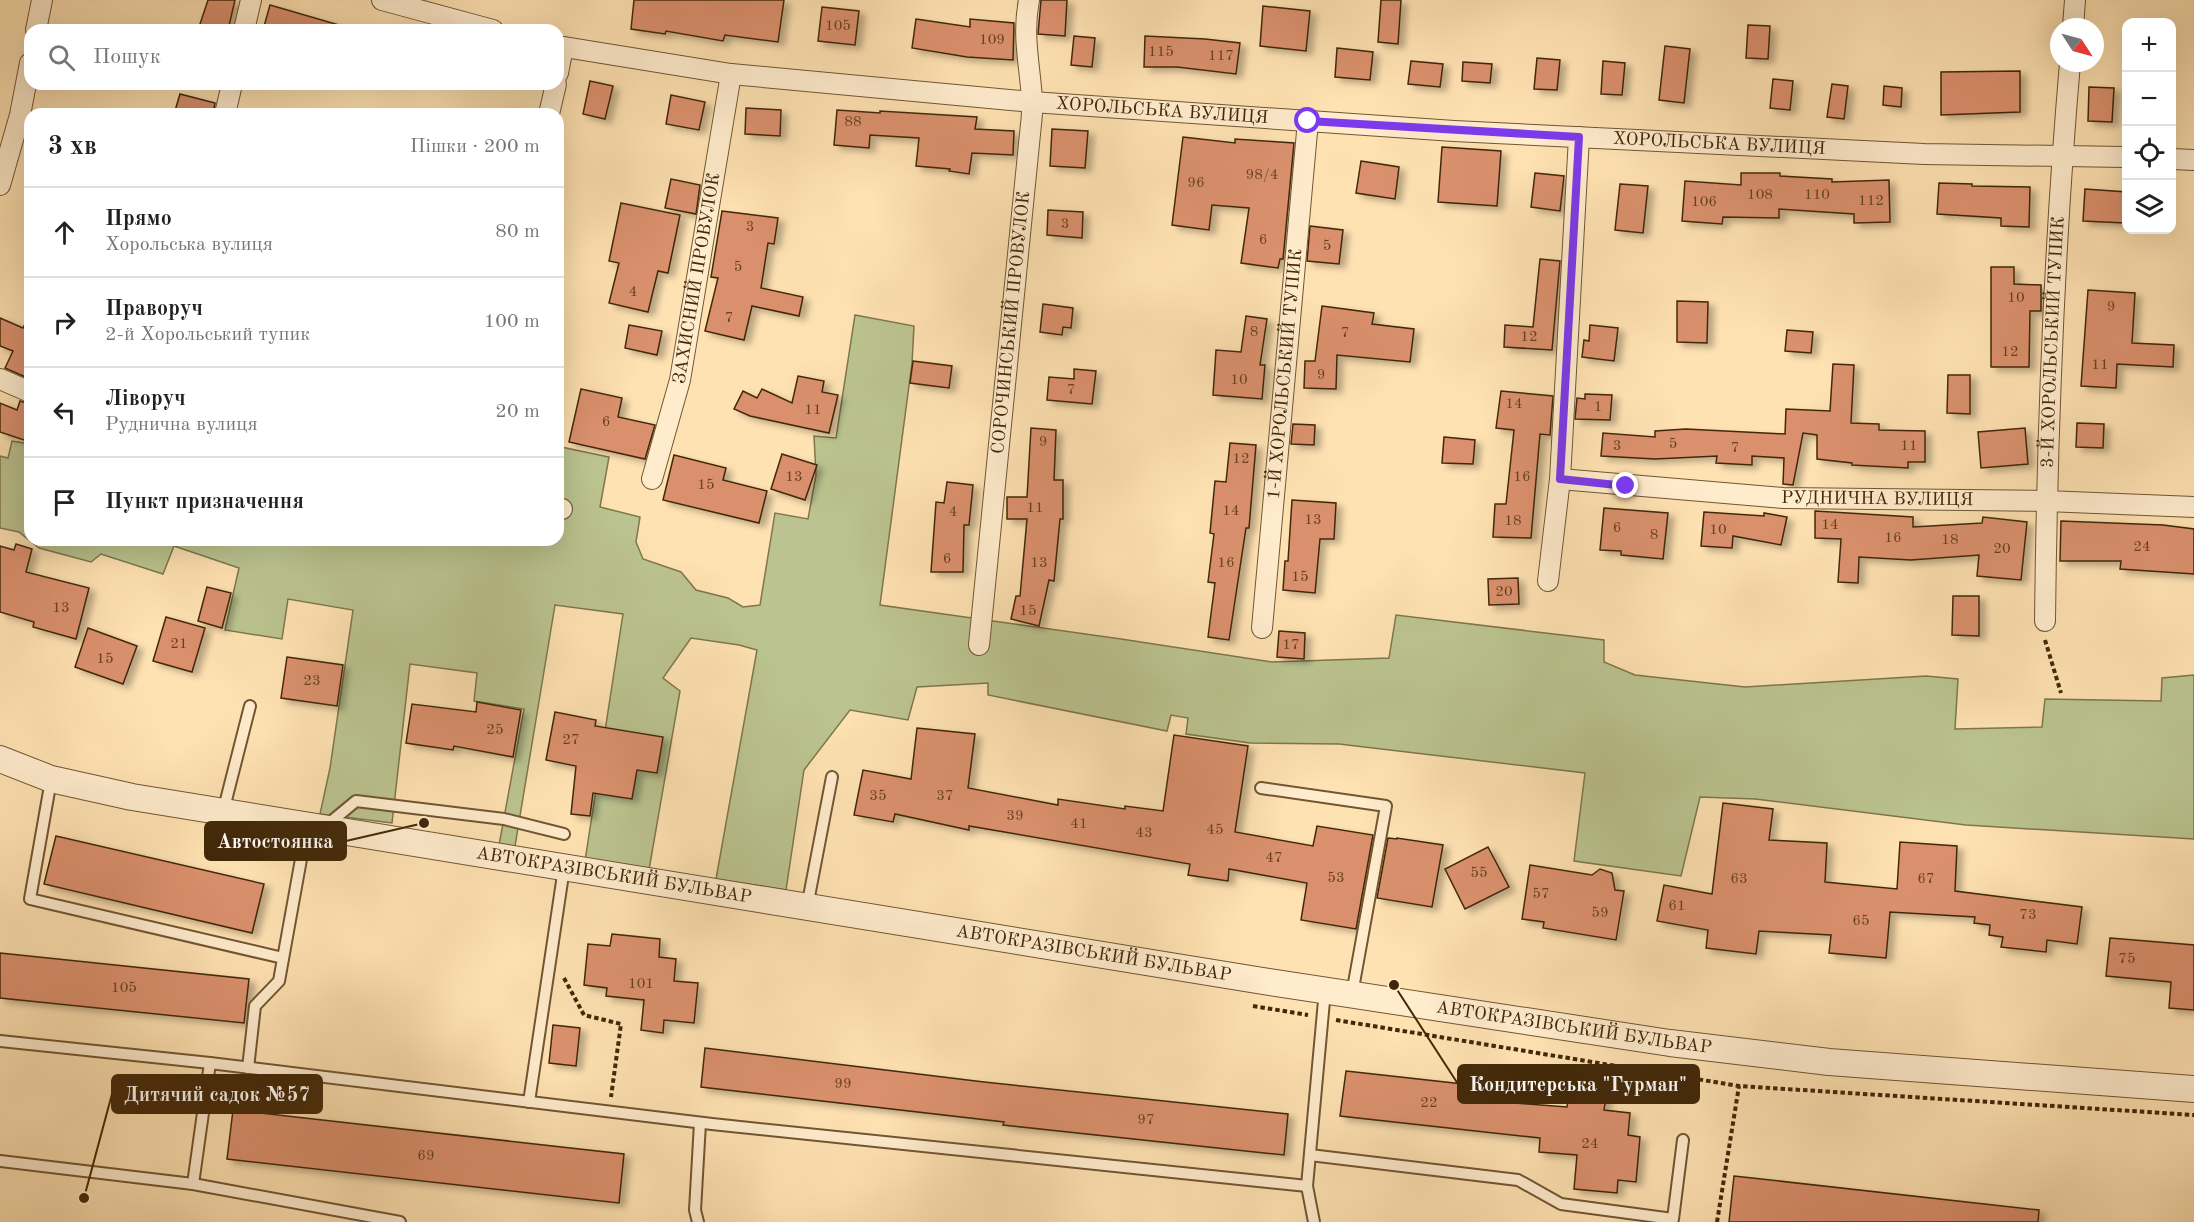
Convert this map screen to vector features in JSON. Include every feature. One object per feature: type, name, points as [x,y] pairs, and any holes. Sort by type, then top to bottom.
[{"type":"street","points":[[37,24],[42,0]]},
{"type":"street","points":[[245,24],[251,0]]},
{"type":"street","points":[[382,0],[471,24]]},
{"type":"street","name":"СОРОЧИНСЬКИЙ ПРОВУЛОК","points":[[979,645],[1032,102],[1025,43],[1029,0]]},
{"type":"street","points":[[2074,18],[2075,0]]},
{"type":"street","name":"ХОРОЛЬСЬКА ВУЛИЦЯ","points":[[564,47],[731,75],[1032,102],[1579,137],[1924,154],[2122,157]]},
{"type":"street","name":"3-Й ХОРОЛЬСЬКИЙ ТУПИК","points":[[2045,621],[2046,501],[2062,155],[2069,72]]},
{"type":"street","name":"ЗАХИСНИЙ ПРОВУЛОК","points":[[652,479],[680,380],[731,75]]},
{"type":"street","points":[[0,186],[25,90]]},
{"type":"street","points":[[226,108],[231,90]]},
{"type":"street","points":[[550,108],[555,90]]},
{"type":"street","name":"1-Й ХОРОЛЬСЬКИЙ ТУПИК","points":[[1262,628],[1308,121]]},
{"type":"street","points":[[1548,581],[1560,479],[1579,137]]},
{"type":"street","points":[[2176,159],[2194,160]]},
{"type":"street","points":[[0,379],[24,389]]},
{"type":"street","name":"РУДНИЧНА ВУЛИЦЯ","points":[[1560,479],[1783,498],[2046,501],[2194,507]]},
{"type":"street","name":"АВТОКРАЗІВСЬКИЙ БУЛЬВАР","points":[[0,759],[51,779],[132,797],[1325,990],[1670,1043],[1829,1062],[2194,1089]]},
{"type":"lane","points":[[223,812],[250,706]]},
{"type":"lane","points":[[807,907],[832,777]]},
{"type":"lane","points":[[51,779],[30,899],[283,958]]},
{"type":"lane","points":[[1261,788],[1386,806],[1352,994]]},
{"type":"lane","points":[[248,1068],[255,1006],[279,981],[315,827],[356,801],[504,819],[564,834]]},
{"type":"lane","points":[[529,1102],[564,867]]},
{"type":"lane","points":[[1314,1222],[1307,1186],[1325,990]]},
{"type":"lane","points":[[0,1041],[210,1063],[700,1123],[1307,1186]]},
{"type":"lane","points":[[193,1184],[210,1063]]},
{"type":"lane","points":[[698,1222],[695,1210],[700,1123]]},
{"type":"lane","points":[[1310,1155],[1518,1180],[1560,1204],[1673,1219],[1683,1140]]},
{"type":"lane","points":[[0,1161],[193,1184],[400,1222]]},
{"type":"path","points":[[2045,621],[2044,639],[2061,693]]},
{"type":"path","points":[[551,953],[584,1015],[621,1024],[609,1112]]},
{"type":"path","points":[[1717,1222],[1738,1086]]},
{"type":"green space","points":[[855,315],[914,326],[912,363],[880,605],[1272,662],[1389,658],[1396,615],[1604,640],[1604,662],[1635,675],[1745,687],[1926,676],[1958,679],[1955,729],[2042,727],[2045,699],[2161,701],[2162,678],[2194,675],[2194,839],[1966,825],[1755,799],[1700,797],[1681,876],[1574,861],[1585,773],[1339,744],[1250,743],[1186,734],[1188,718],[1171,715],[1167,731],[988,695],[988,683],[917,687],[908,720],[850,710],[804,770],[786,890],[716,879],[757,650],[691,638],[663,678],[680,691],[649,870],[585,861],[623,614],[555,605],[515,846],[499,845],[524,709],[474,701],[477,673],[410,664],[392,823],[320,814],[330,768],[353,610],[288,599],[282,639],[225,630],[239,568],[174,546],[564,546],[564,448],[609,457],[600,507],[640,517],[636,542],[643,559],[681,572],[696,590],[728,598],[743,607],[760,605],[775,513],[808,519],[816,475],[814,436],[836,438]]},
{"type":"green space","points":[[12,441],[24,443],[24,536],[19,532],[0,528],[0,456],[8,458]]},
{"type":"green space","points":[[36,546],[174,546],[163,574],[101,554],[91,562]]},
{"type":"building","points":[[208,0],[235,0],[229,24],[200,24]]},
{"type":"building","points":[[634,0],[784,0],[778,42],[725,35],[723,41],[666,31],[665,34],[631,29]]},
{"type":"building","points":[[1041,0],[1067,0],[1065,36],[1038,34]]},
{"type":"building","points":[[1381,0],[1401,0],[1398,44],[1378,42]]},
{"type":"building","points":[[270,5],[336,24],[265,24]]},
{"type":"building","points":[[1263,6],[1310,11],[1306,51],[1260,46]]},
{"type":"building","points":[[822,7],[859,11],[855,45],[818,41]]},
{"type":"building","points":[[916,19],[970,27],[970,19],[1014,23],[1013,60],[967,57],[912,48]]},
{"type":"building","points":[[1748,25],[1770,26],[1768,59],[1746,58]]},
{"type":"building","points":[[1074,36],[1095,38],[1092,67],[1071,65]]},
{"type":"building","points":[[1145,36],[1240,43],[1236,74],[1177,67],[1144,67]]},
{"type":"building","points":[[1665,46],[1690,49],[1684,103],[1659,100]]},
{"type":"building","points":[[1337,48],[1373,52],[1370,80],[1335,77]]},
{"type":"building","points":[[1537,58],[1560,60],[1557,90],[1534,89]]},
{"type":"building","points":[[1411,61],[1443,64],[1440,87],[1408,84]]},
{"type":"building","points":[[1603,61],[1625,63],[1622,95],[1601,94]]},
{"type":"building","points":[[1463,62],[1492,64],[1490,83],[1462,81]]},
{"type":"building","points":[[2020,71],[2020,112],[1941,115],[1941,72]]},
{"type":"building","points":[[1773,79],[1793,81],[1790,110],[1770,108]]},
{"type":"building","points":[[590,81],[613,86],[605,119],[583,114]]},
{"type":"building","points":[[1832,84],[1848,86],[1844,119],[1827,117]]},
{"type":"building","points":[[1884,86],[1902,88],[1901,107],[1883,105]]},
{"type":"building","points":[[2089,87],[2114,88],[2112,122],[2088,121]]},
{"type":"building","points":[[180,94],[215,103],[214,108],[176,108]]},
{"type":"building","points":[[671,95],[705,102],[699,130],[666,124]]},
{"type":"building","points":[[746,108],[781,110],[780,136],[745,134]]},
{"type":"building","points":[[837,110],[977,117],[975,129],[1014,131],[1013,155],[972,153],[969,174],[949,171],[950,169],[916,166],[919,138],[870,135],[869,148],[834,145]]},
{"type":"building","points":[[1052,129],[1088,131],[1085,168],[1050,166]]},
{"type":"building","points":[[1183,137],[1235,143],[1235,139],[1294,143],[1283,259],[1280,259],[1278,268],[1241,263],[1249,208],[1212,205],[1209,230],[1172,225]]},
{"type":"building","points":[[1442,147],[1501,151],[1497,206],[1438,202]]},
{"type":"building","points":[[1361,161],[1399,167],[1395,199],[1356,193]]},
{"type":"building","points":[[1535,173],[1564,176],[1560,211],[1531,207]]},
{"type":"building","points":[[1741,173],[1780,173],[1780,176],[1832,179],[1832,182],[1889,180],[1890,222],[1854,223],[1854,214],[1779,209],[1779,218],[1723,217],[1722,224],[1682,221],[1685,181],[1741,185]]},
{"type":"building","points":[[671,179],[700,185],[696,214],[665,208]]},
{"type":"building","points":[[1939,183],[2030,187],[2029,227],[2001,226],[2001,218],[1937,214]]},
{"type":"building","points":[[1620,184],[1648,186],[1643,233],[1615,230]]},
{"type":"building","points":[[2085,189],[2122,192],[2122,223],[2083,221]]},
{"type":"building","points":[[621,203],[680,215],[668,273],[658,271],[648,312],[609,303],[619,263],[609,261]]},
{"type":"building","points":[[1048,210],[1083,212],[1082,238],[1047,235]]},
{"type":"building","points":[[722,211],[778,218],[774,244],[768,243],[761,288],[803,297],[799,316],[752,306],[744,340],[705,331],[718,278],[711,277]]},
{"type":"building","points":[[1310,226],[1343,230],[1339,264],[1307,261]]},
{"type":"building","points":[[1540,259],[1560,261],[1552,350],[1504,347],[1505,325],[1533,327]]},
{"type":"building","points":[[1991,267],[2014,267],[2014,284],[2041,285],[2041,311],[2030,311],[2029,367],[1991,367]]},
{"type":"building","points":[[2088,290],[2135,293],[2132,343],[2174,345],[2173,367],[2117,364],[2116,388],[2081,386]]},
{"type":"building","points":[[1677,301],[1708,302],[1707,343],[1677,342]]},
{"type":"building","points":[[1043,304],[1073,308],[1071,328],[1063,327],[1062,335],[1040,332]]},
{"type":"building","points":[[1322,306],[1374,313],[1372,324],[1414,329],[1410,362],[1337,355],[1336,389],[1304,388],[1305,361],[1315,361]]},
{"type":"building","points":[[1246,316],[1267,319],[1260,365],[1265,365],[1262,399],[1213,395],[1216,350],[1241,352]]},
{"type":"building","points":[[0,318],[23,328],[24,326],[24,376],[5,368],[13,351],[0,346]]},
{"type":"building","points":[[629,325],[662,331],[657,355],[625,348]]},
{"type":"building","points":[[1590,325],[1618,328],[1614,361],[1582,357],[1584,340],[1589,341]]},
{"type":"building","points":[[1787,330],[1813,332],[1811,353],[1785,351]]},
{"type":"building","points":[[913,361],[952,366],[949,388],[910,383]]},
{"type":"building","points":[[1833,364],[1854,365],[1851,423],[1879,424],[1879,430],[1925,431],[1925,462],[1908,462],[1908,468],[1852,465],[1852,463],[1817,459],[1817,435],[1803,433],[1793,485],[1783,484],[1784,458],[1752,456],[1752,465],[1716,463],[1717,456],[1655,459],[1601,456],[1603,433],[1655,437],[1655,431],[1686,429],[1785,434],[1786,409],[1830,411]]},
{"type":"building","points":[[1074,369],[1096,371],[1092,404],[1047,400],[1049,377],[1074,379]]},
{"type":"building","points":[[1948,375],[1970,375],[1970,414],[1947,413]]},
{"type":"building","points":[[798,376],[824,381],[822,392],[838,395],[829,433],[750,416],[734,409],[743,391],[757,398],[762,389],[792,403]]},
{"type":"building","points":[[581,389],[622,398],[618,417],[655,425],[645,459],[569,442]]},
{"type":"building","points":[[1501,391],[1553,396],[1550,435],[1540,434],[1531,538],[1493,537],[1495,504],[1506,504],[1514,430],[1496,428]]},
{"type":"building","points":[[1585,394],[1612,395],[1610,420],[1575,419],[1577,398],[1585,399]]},
{"type":"building","points":[[20,401],[24,402],[24,440],[0,432],[0,403],[17,410]]},
{"type":"building","points":[[2077,423],[2104,424],[2103,448],[2076,447]]},
{"type":"building","points":[[1293,424],[1315,425],[1314,445],[1291,444]]},
{"type":"building","points":[[1031,428],[1056,430],[1054,480],[1063,480],[1063,519],[1060,519],[1054,581],[1049,580],[1039,626],[1011,619],[1016,596],[1020,596],[1027,519],[1007,519],[1007,497],[1027,497]]},
{"type":"building","points":[[2025,428],[2028,464],[1981,468],[1978,432]]},
{"type":"building","points":[[1444,437],[1475,440],[1473,464],[1442,463]]},
{"type":"building","points":[[1230,443],[1256,445],[1249,528],[1246,528],[1229,640],[1208,637],[1215,583],[1208,582],[1214,534],[1210,533],[1215,481],[1226,482]]},
{"type":"building","points":[[782,454],[817,465],[805,500],[771,489]]},
{"type":"building","points":[[674,455],[726,468],[723,480],[767,491],[759,523],[663,500]]},
{"type":"building","points":[[947,482],[973,485],[969,525],[964,525],[963,572],[931,572],[936,502],[944,503]]},
{"type":"building","points":[[1292,500],[1336,503],[1334,539],[1320,539],[1315,593],[1283,590],[1285,561],[1288,561]]},
{"type":"building","points":[[1604,508],[1668,513],[1663,559],[1621,555],[1621,551],[1600,550]]},
{"type":"building","points":[[1815,511],[1913,517],[1913,527],[1982,523],[1983,517],[2027,522],[2021,580],[1977,576],[1979,555],[1911,560],[1859,557],[1858,583],[1838,582],[1841,539],[1815,538]]},
{"type":"building","points":[[1704,512],[1764,516],[1764,513],[1787,517],[1781,545],[1733,536],[1732,548],[1701,546]]},
{"type":"building","points":[[2061,521],[2163,525],[2194,529],[2194,574],[2120,569],[2121,561],[2060,561]]},
{"type":"building","points":[[16,544],[32,549],[26,572],[89,588],[76,639],[33,627],[34,622],[0,612],[0,546],[14,550]]},
{"type":"building","points":[[1518,578],[1519,604],[1489,605],[1488,579]]},
{"type":"building","points":[[207,587],[231,593],[222,628],[198,621]]},
{"type":"building","points":[[1953,596],[1979,596],[1979,636],[1952,635]]},
{"type":"building","points":[[166,617],[205,628],[192,672],[153,661]]},
{"type":"building","points":[[88,628],[137,646],[123,684],[75,667]]},
{"type":"building","points":[[1279,631],[1305,633],[1304,659],[1277,657]]},
{"type":"building","points":[[287,657],[343,665],[337,706],[281,698]]},
{"type":"building","points":[[477,702],[521,710],[513,757],[454,746],[453,750],[406,743],[412,704],[476,712]]},
{"type":"building","points":[[555,712],[596,720],[595,726],[663,737],[657,773],[637,770],[632,799],[593,793],[590,816],[571,814],[576,766],[546,760]]},
{"type":"building","points":[[917,728],[975,734],[968,788],[1058,805],[1058,799],[1125,809],[1125,806],[1163,811],[1174,735],[1248,746],[1235,832],[1313,846],[1317,826],[1373,835],[1356,929],[1301,920],[1307,883],[1229,869],[1228,881],[1188,875],[1190,864],[969,826],[969,830],[895,814],[893,822],[854,815],[863,770],[911,779]]},
{"type":"building","points":[[1723,803],[1773,809],[1769,840],[1827,843],[1825,882],[1897,889],[1900,842],[1957,846],[1955,891],[2082,907],[2077,944],[2047,940],[2046,952],[2001,947],[2003,937],[1989,935],[1990,925],[1974,923],[1975,917],[1890,912],[1886,958],[1829,953],[1831,935],[1759,931],[1756,954],[1706,948],[1708,930],[1657,921],[1664,885],[1712,894]]},
{"type":"building","points":[[56,836],[264,884],[252,933],[44,884]]},
{"type":"building","points":[[1388,838],[1443,845],[1432,907],[1377,898]]},
{"type":"building","points":[[1488,847],[1509,887],[1465,909],[1445,869]]},
{"type":"building","points":[[1530,865],[1592,875],[1600,869],[1612,873],[1615,890],[1624,891],[1616,940],[1543,928],[1544,922],[1522,919]]},
{"type":"building","points":[[612,934],[660,939],[659,957],[676,959],[674,981],[698,983],[694,1023],[664,1020],[663,1033],[641,1030],[644,1000],[606,996],[607,988],[584,985],[588,944],[610,946]]},
{"type":"building","points":[[2110,938],[2194,945],[2194,1010],[2169,1008],[2171,982],[2106,976]]},
{"type":"building","points":[[0,953],[249,979],[244,1023],[0,998]]},
{"type":"building","points":[[553,1025],[580,1028],[576,1066],[549,1063]]},
{"type":"building","points":[[705,1048],[984,1082],[1288,1114],[1284,1155],[1003,1125],[1004,1122],[701,1087]]},
{"type":"building","points":[[1346,1071],[1517,1090],[1515,1103],[1567,1107],[1570,1087],[1607,1091],[1604,1110],[1630,1113],[1628,1135],[1640,1137],[1636,1182],[1618,1180],[1617,1193],[1574,1189],[1577,1155],[1539,1152],[1540,1138],[1340,1116]]},
{"type":"building","points":[[233,1110],[624,1154],[619,1203],[227,1159]]},
{"type":"building","points":[[1734,1176],[2039,1210],[2038,1222],[1729,1222]]},
{"type":"place","name":"Автостоянка","points":[[424,823]]},
{"type":"place","name":"Кондитерська \"Гурман\"","points":[[1394,985]]},
{"type":"place","name":"Дитячий садок №57","points":[[84,1198]]},
{"type":"route","points":[[1308,121],[1579,137],[1560,479],[1626,486]]}]
